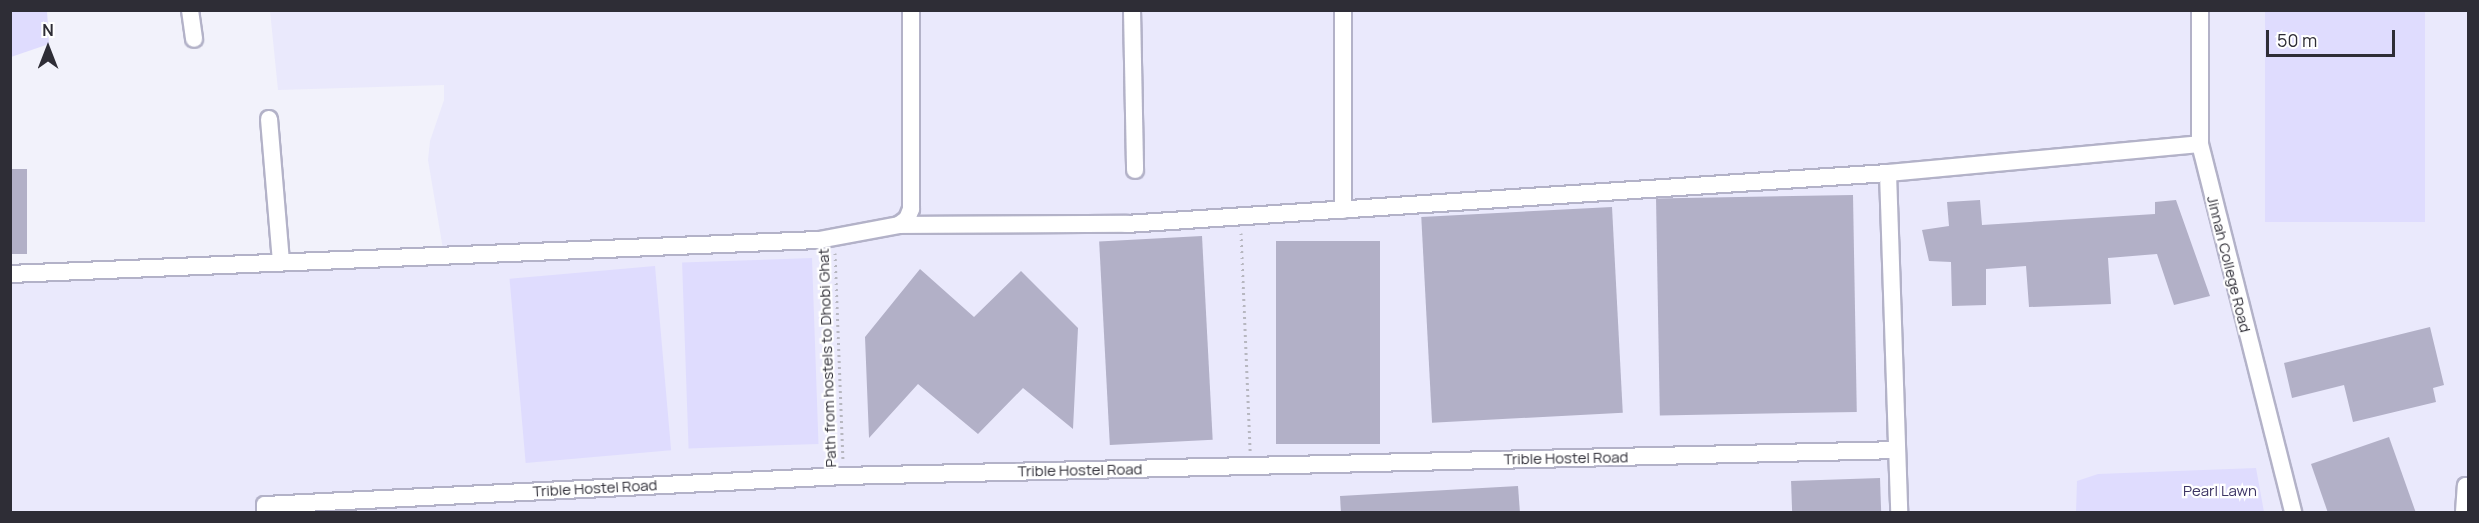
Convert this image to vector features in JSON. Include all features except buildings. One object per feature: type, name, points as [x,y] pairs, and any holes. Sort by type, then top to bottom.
[{"type":"street","points":[[190,10],[194,39]]},
{"type":"street","points":[[899,225],[906,219],[910,209],[911,10]]},
{"type":"street","points":[[1132,10],[1135,170]]},
{"type":"street","points":[[1343,10],[1343,210]]},
{"type":"street","name":"Jinnah College Road","points":[[2200,10],[2199,144],[2294,513]]},
{"type":"street","points":[[269,119],[281,262]]},
{"type":"street","points":[[10,274],[835,239],[899,225],[1126,224],[1888,173],[2199,144]]},
{"type":"street","points":[[1888,173],[1899,513]]},
{"type":"street","name":"Trible Hostel Road","points":[[265,509],[843,476],[1896,450]]},
{"type":"street","points":[[2464,513],[2466,486],[2469,486]]},
{"type":"path","points":[[1240,216],[1250,466]]},
{"type":"path","name":"Path from hostels to Dhobi Ghat","points":[[835,239],[843,476]]},
{"type":"shaded area","points":[[270,11],[2468,11],[2468,512],[11,512],[11,284],[445,261],[428,160],[430,141],[444,100],[444,85],[278,90]]},
{"type":"green space","points":[[10,11],[47,11],[49,44],[11,57]]},
{"type":"green space","points":[[2265,11],[2425,11],[2425,222],[2265,222]]},
{"type":"green space","points":[[812,258],[818,444],[689,448],[682,263]]},
{"type":"green space","points":[[655,266],[671,450],[526,463],[510,279]]},
{"type":"green space","name":"Pearl Lawn","points":[[2256,468],[2264,512],[2076,512],[2077,481],[2098,474]]}]
